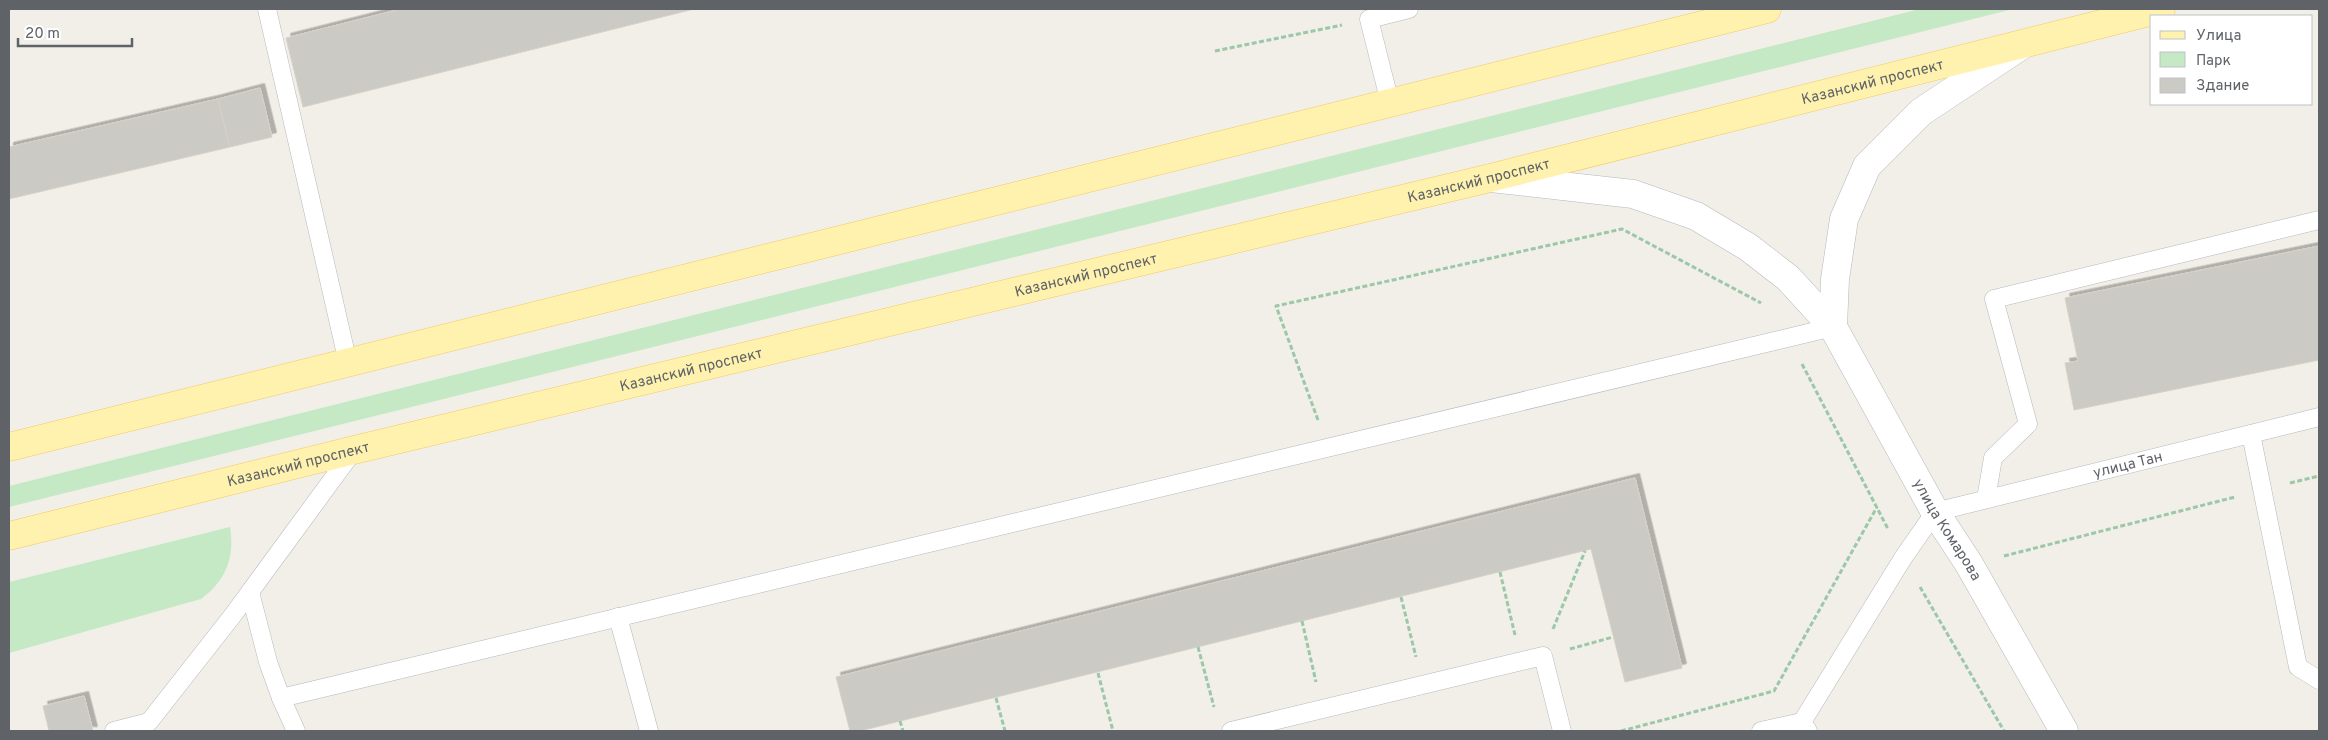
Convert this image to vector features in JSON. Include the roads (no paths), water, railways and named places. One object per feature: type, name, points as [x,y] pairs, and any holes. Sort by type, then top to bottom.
[{"type":"main road","points":[[9,448],[1767,9]]},
{"type":"main road","name":"Казанский проспект","points":[[9,536],[354,450],[1490,178],[2161,9]]},
{"type":"street","points":[[1833,327],[1835,279],[1844,219],[1867,166],[1921,112],[2028,42]]},
{"type":"street","name":"улица Комарова","points":[[1490,178],[1633,194],[1696,216],[1748,247],[1788,278],[1833,327],[1935,512],[1969,564],[2064,731]]},
{"type":"lane","points":[[267,9],[348,363]]},
{"type":"lane","points":[[1390,103],[1369,19],[1409,9]]},
{"type":"lane","points":[[1986,499],[1993,458],[2028,424],[1994,299],[2319,220]]},
{"type":"lane","points":[[280,698],[1833,327]]},
{"type":"lane","name":"улица Тан","points":[[1935,512],[2319,417]]},
{"type":"lane","points":[[2251,434],[2298,667],[2319,680]]},
{"type":"lane","points":[[114,731],[149,722],[250,592],[354,450]]},
{"type":"lane","points":[[1761,731],[1805,726],[1903,558],[1935,512]]},
{"type":"lane","points":[[250,592],[268,662],[280,698],[296,731]]},
{"type":"lane","points":[[618,617],[649,731]]},
{"type":"lane","points":[[1231,731],[1542,656],[1562,731]]}]
